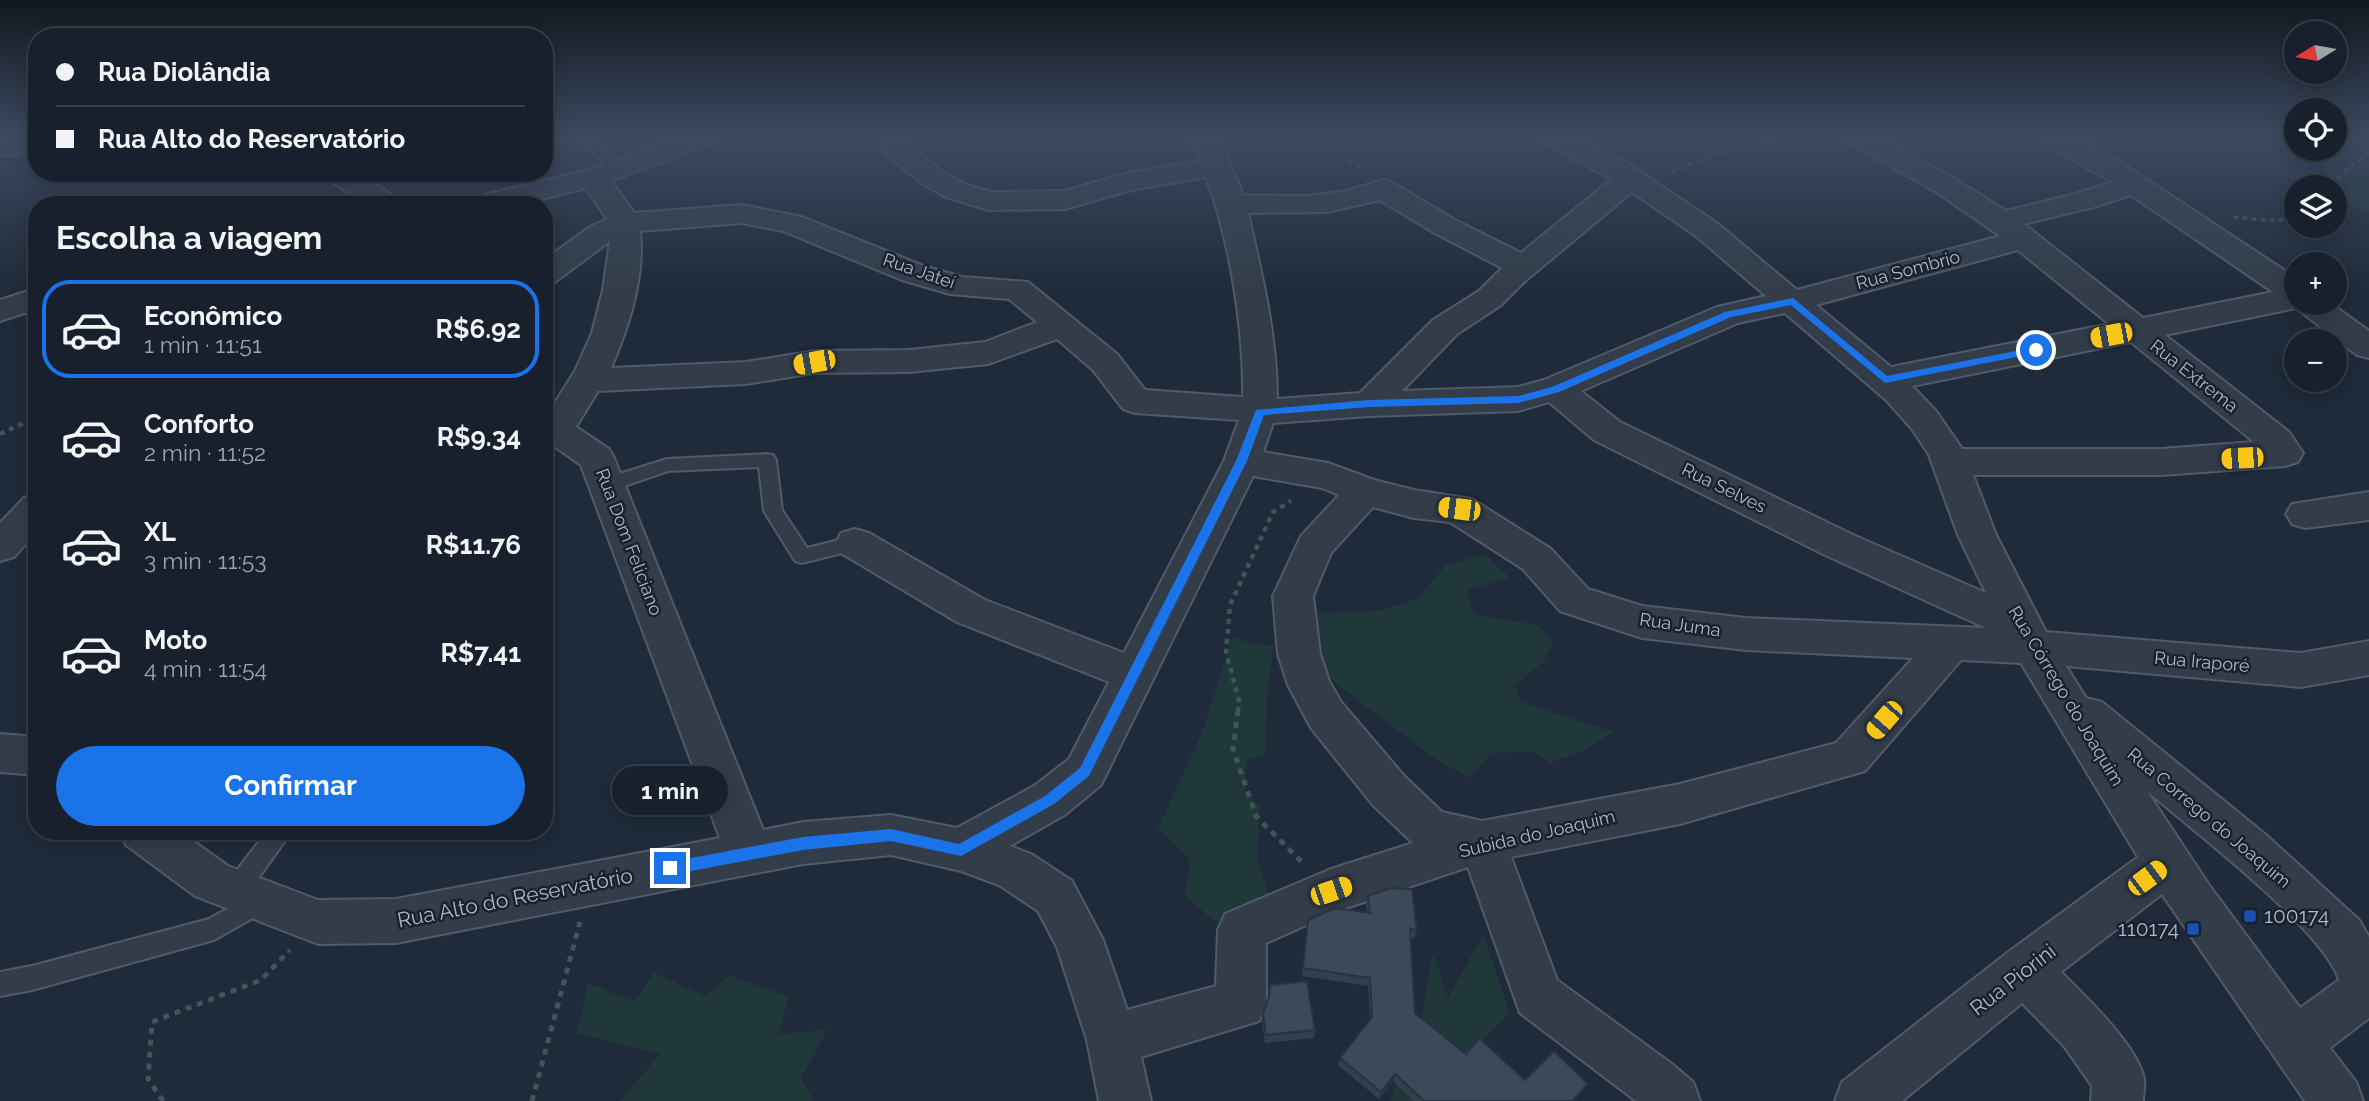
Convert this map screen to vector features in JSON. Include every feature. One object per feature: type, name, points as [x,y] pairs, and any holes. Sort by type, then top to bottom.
[{"type":"street","points":[[514,196],[544,188]]},
{"type":"street","name":"Rua Dom Feliciano","points":[[553,430],[588,380],[606,345],[620,296],[626,245],[623,223],[611,188]]},
{"type":"street","points":[[951,188],[989,201],[1065,200],[1106,188]]},
{"type":"street","points":[[961,850],[1049,800],[1085,772],[1242,461],[1260,411],[1260,362],[1255,319],[1231,203],[1225,188]]},
{"type":"street","points":[[1369,404],[1445,327],[1490,298],[1523,266],[1626,188]]},
{"type":"street","name":"Rua Córrego do Joaquim","points":[[1647,188],[1707,230],[1793,301],[1885,380],[1924,420],[1950,462],[1977,535],[2059,692],[2168,862],[2337,1101]]},
{"type":"street","name":"Rua Extrema","points":[[1949,188],[2012,230],[2276,441],[2285,453],[2161,462],[1950,462]]},
{"type":"street","name":"Rua Sombrio","points":[[1555,389],[1729,314],[1793,301],[2012,230],[2122,188]]},
{"type":"street","points":[[2141,188],[2284,288]]},
{"type":"street","points":[[1231,203],[1291,207],[1337,204],[1384,189],[1444,226],[1523,266]]},
{"type":"street","name":"Rua Jateí","points":[[623,223],[742,214],[790,223],[913,273],[961,287],[1017,289],[1105,362],[1135,401],[1260,411],[1518,399],[1555,389]]},
{"type":"street","points":[[553,268],[601,233],[623,223]]},
{"type":"street","points":[[1885,380],[2284,299]]},
{"type":"street","points":[[0,311],[28,301]]},
{"type":"street","points":[[2325,315],[2369,347]]},
{"type":"street","points":[[588,380],[746,373],[814,362],[909,361],[988,353],[1030,339],[1060,324]]},
{"type":"street","name":"Rua Selves","points":[[1555,389],[1607,431],[2028,637]]},
{"type":"street","name":"Rua Dom Feliciano","points":[[553,436],[596,458],[750,853]]},
{"type":"street","name":"Rua Juma","points":[[1242,461],[1347,483],[1413,504],[1459,509],[1537,559],[1574,600],[1642,622],[1746,634],[1952,642],[2028,637]]},
{"type":"street","points":[[1347,483],[1293,596],[1298,654],[1309,685],[1326,715],[1389,791],[1429,829],[1482,842],[1538,996],[1654,1082],[1674,1101]]},
{"type":"street","points":[[2305,514],[2369,506]]},
{"type":"street","points":[[0,547],[28,517]]},
{"type":"street","points":[[855,543],[971,611],[1134,674]]},
{"type":"street","name":"Rua Iraporé","points":[[2028,637],[2301,670],[2369,658]]},
{"type":"street","name":"Subida do Joaquim","points":[[1112,1040],[1241,1004],[1242,930],[1331,891],[1482,842],[1680,804],[1850,758],[1952,642]]},
{"type":"street","name":"Rua Corrego do Joaquim","points":[[2059,692],[2250,850],[2309,903],[2342,936],[2368,989]]},
{"type":"street","points":[[0,753],[28,755]]},
{"type":"street","name":"Rua Alto do Reservatório","points":[[155,840],[212,881],[318,922],[396,921],[803,844],[891,835],[961,850],[1015,869],[1055,896],[1079,940],[1112,1040],[1125,1101]]},
{"type":"street","name":"Rua Piorini","points":[[1861,1101],[2024,970],[2168,862]]},
{"type":"street","points":[[2024,970],[2082,1028],[2118,1079],[2117,1101]]},
{"type":"street","points":[[2295,1042],[2368,989]]},
{"type":"lane","points":[[607,485],[667,465],[767,460],[773,511],[802,556],[855,543]]},
{"type":"lane","points":[[0,984],[214,929],[249,895],[276,840]]},
{"type":"path","points":[[0,434],[28,421]]},
{"type":"path","points":[[1331,891],[1256,816],[1233,749],[1239,701],[1226,652],[1230,605],[1273,512],[1347,483]]},
{"type":"path","points":[[532,1101],[590,884]]},
{"type":"path","points":[[163,1101],[148,1079],[152,1022],[261,981],[318,922]]},
{"type":"green space","points":[[2347,188],[2369,188],[2369,210],[2347,207]]},
{"type":"green space","points":[[1485,554],[1510,578],[1466,590],[1474,614],[1540,626],[1553,643],[1544,661],[1515,685],[1521,702],[1613,732],[1585,750],[1550,763],[1533,752],[1491,753],[1470,778],[1435,759],[1338,685],[1317,664],[1309,633],[1321,613],[1383,610],[1418,598],[1445,566]]},
{"type":"green space","points":[[1233,637],[1249,643],[1274,646],[1268,685],[1265,756],[1247,759],[1244,790],[1259,806],[1258,860],[1272,908],[1215,922],[1185,895],[1190,860],[1158,828],[1202,733]]},
{"type":"green space","points":[[1483,935],[1510,1012],[1443,1082],[1435,1101],[1390,1101],[1420,1029],[1433,952],[1448,998]]},
{"type":"green space","points":[[654,973],[705,996],[730,975],[789,997],[778,1034],[827,1030],[801,1079],[814,1101],[620,1101],[660,1054],[577,1033],[588,983],[635,1002]]},
{"type":"building","points":[[1390,888],[1412,889],[1417,930],[1410,929],[1415,1013],[1466,1054],[1479,1038],[1525,1080],[1554,1051],[1588,1084],[1572,1101],[1424,1101],[1395,1074],[1381,1092],[1340,1058],[1372,1017],[1370,978],[1303,968],[1308,920],[1335,908],[1370,913],[1368,896]]},
{"type":"building","points":[[1307,981],[1315,1030],[1266,1035],[1263,1013],[1270,985]]},
{"type":"place","name":"100174","points":[[2250,916]]},
{"type":"place","name":"110174","points":[[2193,929]]},
{"type":"route","points":[[670,868],[803,844],[891,835],[961,850],[1049,800],[1085,772],[1242,461],[1260,412],[1369,404],[1518,399],[1555,389],[1729,314],[1793,301],[1885,380],[2036,350]]}]
